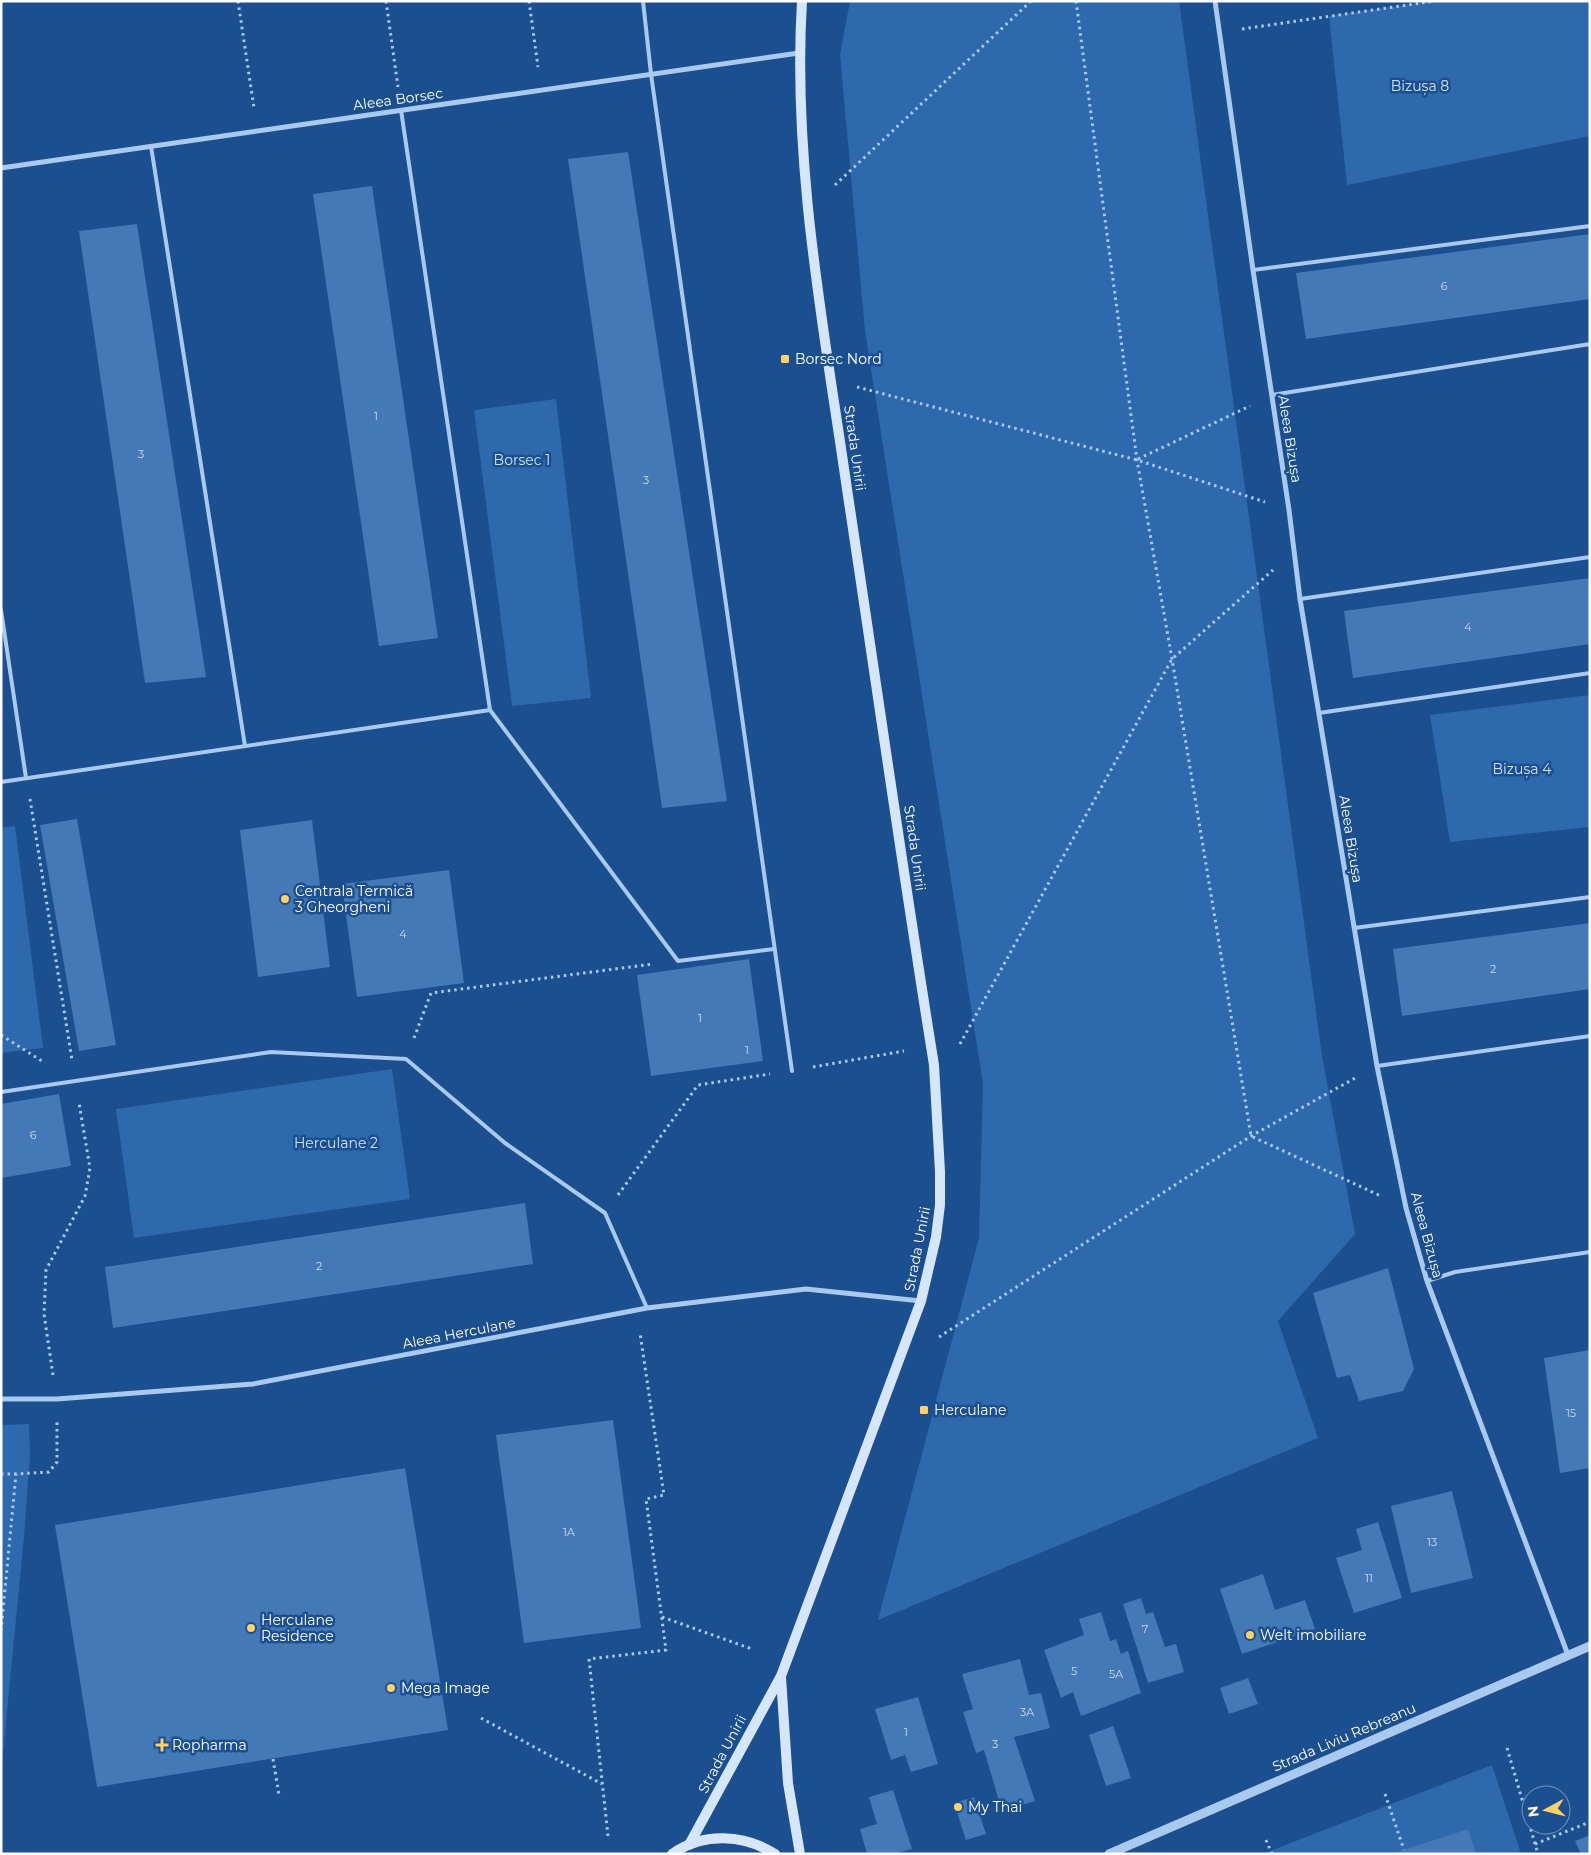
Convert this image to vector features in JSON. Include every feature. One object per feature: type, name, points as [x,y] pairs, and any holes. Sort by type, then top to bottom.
[{"type":"main road","name":"Strada Unirii","points":[[689,1845],[781,1676],[921,1301],[936,1237],[940,1205],[934,1072],[808,211],[799,53],[802,1]]},
{"type":"main road","name":"Strada Unirii","points":[[781,1676],[788,1783],[800,1854]]},
{"type":"main road","points":[[672,1854],[689,1845],[713,1838],[738,1839],[764,1847],[775,1854]]},
{"type":"street","name":"Aleea Bizușa","points":[[1215,1],[1289,510],[1300,599],[1377,1066],[1406,1208],[1427,1281],[1568,1655]]},
{"type":"street","name":"Aleea Borsec","points":[[1,168],[799,53]]},
{"type":"street","name":"Aleea Herculane","points":[[1,1399],[57,1399],[254,1384],[647,1308],[806,1289],[921,1301]]},
{"type":"street","name":"Strada Liviu Rebreanu","points":[[1109,1854],[1590,1646]]},
{"type":"lane","points":[[643,1],[651,74],[792,1071]]},
{"type":"lane","points":[[401,110],[490,710],[678,961],[774,948]]},
{"type":"lane","points":[[151,146],[245,746]]},
{"type":"lane","points":[[1253,270],[1590,226]]},
{"type":"lane","points":[[1272,395],[1590,344]]},
{"type":"lane","points":[[1300,599],[1590,557]]},
{"type":"lane","points":[[1,610],[26,778]]},
{"type":"lane","points":[[1319,713],[1590,673]]},
{"type":"lane","points":[[1,782],[490,710]]},
{"type":"lane","points":[[1354,928],[1590,897]]},
{"type":"lane","points":[[1377,1066],[1590,1036]]},
{"type":"lane","points":[[1,1092],[271,1052],[406,1059],[505,1143],[605,1214],[647,1308]]},
{"type":"lane","points":[[1427,1281],[1455,1272],[1590,1252]]},
{"type":"path","points":[[238,1],[257,130]]},
{"type":"path","points":[[386,1],[401,110]]},
{"type":"path","points":[[529,1],[541,90]]},
{"type":"path","points":[[835,185],[1031,1]]},
{"type":"path","points":[[1076,1],[1138,460],[1251,1136]]},
{"type":"path","points":[[1220,32],[1435,1]]},
{"type":"path","points":[[854,386],[1138,460],[1289,510]]},
{"type":"path","points":[[1138,460],[1272,395]]},
{"type":"path","points":[[960,1044],[1172,659],[1294,550]]},
{"type":"path","points":[[1,1474],[49,1472],[57,1462],[57,1399],[44,1314],[46,1270],[85,1196],[90,1168],[26,778]]},
{"type":"path","points":[[406,1059],[431,993],[678,961]]},
{"type":"path","points":[[1,1035],[75,1082]]},
{"type":"path","points":[[605,1214],[698,1085],[904,1051]]},
{"type":"path","points":[[940,1337],[1251,1136],[1377,1066]]},
{"type":"path","points":[[1251,1136],[1406,1208]]},
{"type":"path","points":[[608,1836],[589,1659],[666,1650],[646,1499],[664,1495],[637,1310]]},
{"type":"path","points":[[1,1632],[16,1474]]},
{"type":"path","points":[[662,1617],[752,1649]]},
{"type":"path","points":[[481,1718],[602,1784]]},
{"type":"path","points":[[1507,1748],[1538,1854]]},
{"type":"path","points":[[273,1759],[278,1795]]},
{"type":"path","points":[[1385,1794],[1404,1850]]},
{"type":"path","points":[[1535,1844],[1590,1822]]},
{"type":"path","points":[[1266,1840],[1272,1854]]},
{"type":"green space","points":[[850,1],[1179,1],[1322,1056],[1355,1234],[1278,1321],[1318,1438],[878,1620],[979,1238],[983,1084],[865,331],[840,55]]},
{"type":"green space","name":"Bizușa 8","points":[[1432,1],[1590,1],[1590,136],[1347,185],[1329,16]]},
{"type":"green space","name":"Borsec 1","points":[[556,399],[591,698],[512,706],[474,410]]},
{"type":"green space","name":"Bizușa 4","points":[[1590,695],[1590,827],[1450,842],[1430,715]]},
{"type":"green space","points":[[15,826],[43,1048],[1,1053],[1,828]]},
{"type":"green space","name":"Herculane 2","points":[[392,1069],[410,1199],[134,1238],[116,1109]]},
{"type":"green space","points":[[29,1424],[30,1455],[24,1537],[1,1773],[1,1425]]},
{"type":"green space","points":[[1492,1765],[1521,1854],[1477,1854],[1468,1829],[1393,1854],[1262,1854]]},
{"type":"building","points":[[628,152],[727,801],[662,808],[568,159]]},
{"type":"building","points":[[372,186],[438,638],[379,646],[313,194]]},
{"type":"building","points":[[137,224],[206,677],[145,683],[79,231]]},
{"type":"building","points":[[1590,234],[1590,299],[1306,339],[1296,273]]},
{"type":"building","points":[[1590,578],[1590,644],[1353,678],[1344,611]]},
{"type":"building","points":[[77,819],[116,1045],[79,1051],[40,825]]},
{"type":"building","name":"Centrala Termică 3 Gheorgheni","points":[[312,820],[330,967],[258,977],[240,830]]},
{"type":"building","points":[[449,870],[464,983],[357,997],[342,884]]},
{"type":"building","points":[[1590,923],[1590,989],[1402,1016],[1393,949]]},
{"type":"building","points":[[749,959],[763,1061],[651,1076],[637,975]]},
{"type":"building","points":[[59,1094],[71,1166],[1,1178],[1,1104]]},
{"type":"building","points":[[525,1203],[533,1264],[113,1328],[105,1267]]},
{"type":"building","points":[[1388,1268],[1414,1369],[1403,1391],[1359,1401],[1350,1375],[1337,1378],[1313,1293]]},
{"type":"building","points":[[1590,1350],[1590,1468],[1560,1473],[1544,1358]]},
{"type":"building","points":[[613,1420],[641,1628],[524,1643],[496,1435]]},
{"type":"building","name":"Herculane Residence","points":[[405,1468],[448,1730],[97,1787],[55,1525]]},
{"type":"building","points":[[1452,1491],[1473,1578],[1411,1593],[1391,1506]]},
{"type":"building","points":[[1378,1522],[1402,1598],[1354,1613],[1336,1558],[1362,1550],[1356,1529]]},
{"type":"building","points":[[1263,1574],[1275,1610],[1305,1600],[1315,1629],[1242,1654],[1220,1589]]},
{"type":"building","points":[[1141,1598],[1146,1614],[1153,1612],[1165,1647],[1176,1644],[1184,1672],[1148,1683],[1123,1604]]},
{"type":"building","points":[[1101,1612],[1110,1641],[1116,1639],[1121,1654],[1128,1651],[1141,1693],[1081,1716],[1073,1692],[1061,1698],[1044,1650],[1084,1635],[1079,1619]]},
{"type":"building","points":[[1020,1659],[1029,1695],[1041,1693],[1050,1728],[1014,1737],[1035,1801],[1002,1811],[984,1750],[976,1753],[963,1712],[973,1709],[962,1674]]},
{"type":"building","points":[[1248,1678],[1258,1704],[1229,1714],[1220,1688]]},
{"type":"building","points":[[918,1697],[938,1764],[911,1772],[905,1755],[891,1760],[875,1709]]},
{"type":"building","points":[[1113,1726],[1131,1778],[1106,1786],[1089,1735]]},
{"type":"building","points":[[893,1790],[912,1849],[894,1854],[867,1854],[860,1829],[877,1824],[869,1797]]},
{"type":"building","points":[[974,1797],[986,1834],[966,1840],[954,1803]]},
{"type":"building","points":[[1468,1829],[1477,1854],[1394,1854],[1394,1853]]},
{"type":"building","points":[[1590,1835],[1590,1854],[1581,1854],[1575,1841]]},
{"type":"place","name":"Borsec Nord","points":[[785,359]]},
{"type":"place","name":"Centrala Termică 3 Gheorgheni","points":[[285,899]]},
{"type":"place","name":"Herculane","points":[[924,1410]]},
{"type":"place","name":"Herculane Residence","points":[[251,1628]]},
{"type":"place","name":"Welt imobiliare","points":[[1250,1635]]},
{"type":"place","name":"Mega Image","points":[[391,1688]]},
{"type":"place","name":"Ropharma","points":[[162,1745]]},
{"type":"place","name":"My Thai","points":[[958,1807]]}]
